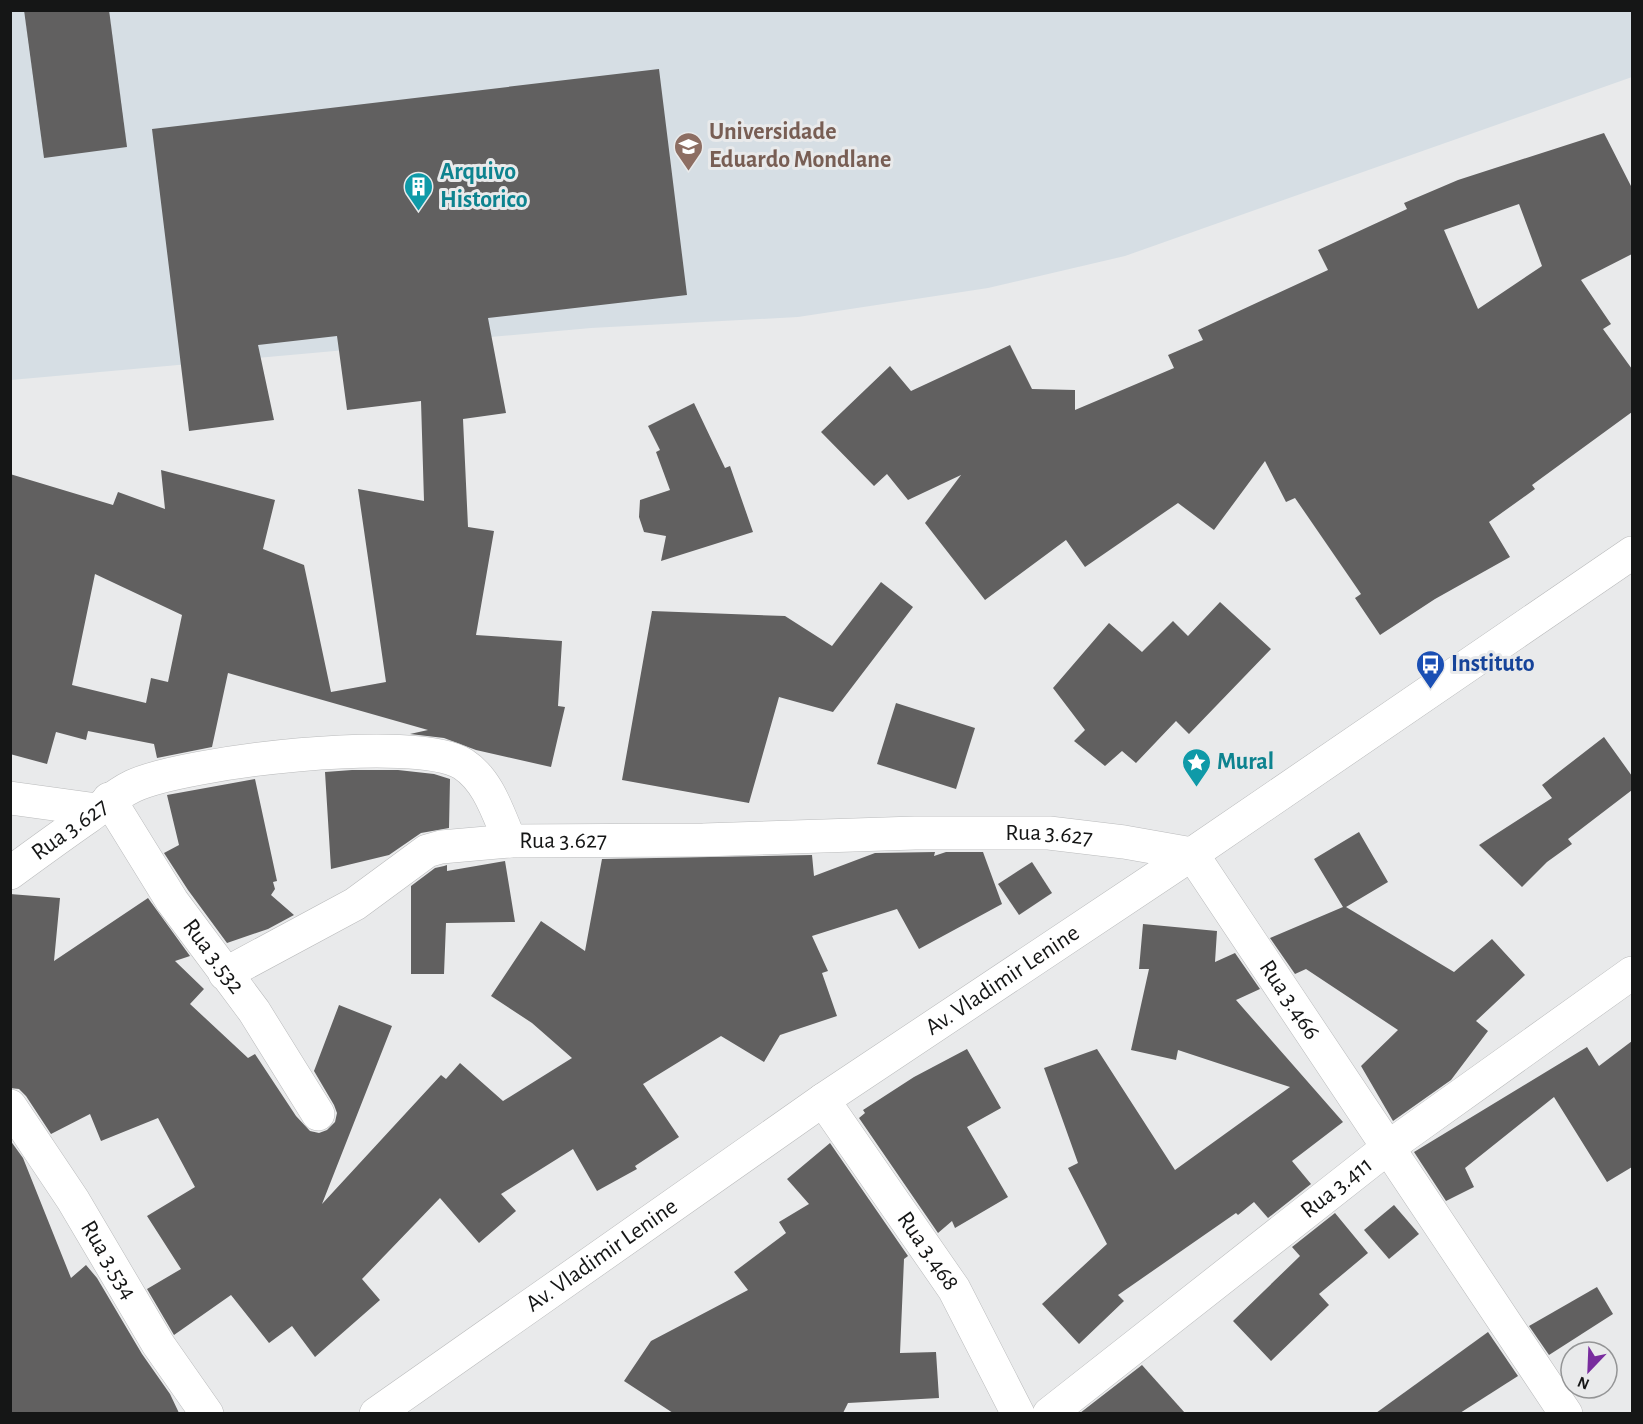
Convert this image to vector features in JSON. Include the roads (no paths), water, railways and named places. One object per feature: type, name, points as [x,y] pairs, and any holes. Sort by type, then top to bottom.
[{"type":"street","name":"Av. Vladimir Lenine","points":[[376,1413],[823,1100],[1192,854],[1632,553]]},
{"type":"street","name":"Rua 3.627","points":[[10,873],[103,805],[133,786],[162,776],[278,756],[410,750],[441,755],[464,764],[485,786],[510,841],[703,840],[915,833],[1049,833],[1124,842],[1192,854]]},
{"type":"street","points":[[10,798],[103,805]]},
{"type":"street","name":"Rua 3.532","points":[[103,805],[254,1011],[318,1114]]},
{"type":"street","points":[[225,974],[355,904],[427,851],[441,847],[510,841]]},
{"type":"street","name":"Rua 3.466","points":[[1192,854],[1390,1146],[1566,1413]]},
{"type":"street","name":"Rua 3.411","points":[[1049,1413],[1390,1146],[1632,973]]},
{"type":"street","name":"Rua 3.468","points":[[823,1100],[954,1289],[1018,1413]]},
{"type":"street","name":"Rua 3.534","points":[[10,1106],[73,1200],[158,1344],[207,1413]]},
{"type":"place","name":"Universidade Eduardo Mondlane","points":[[688,172]]},
{"type":"place","name":"Arquivo Historico","points":[[419,212]]},
{"type":"place","name":"Instituto","points":[[1430,690]]},
{"type":"place","name":"Mural","points":[[1196,788]]}]
